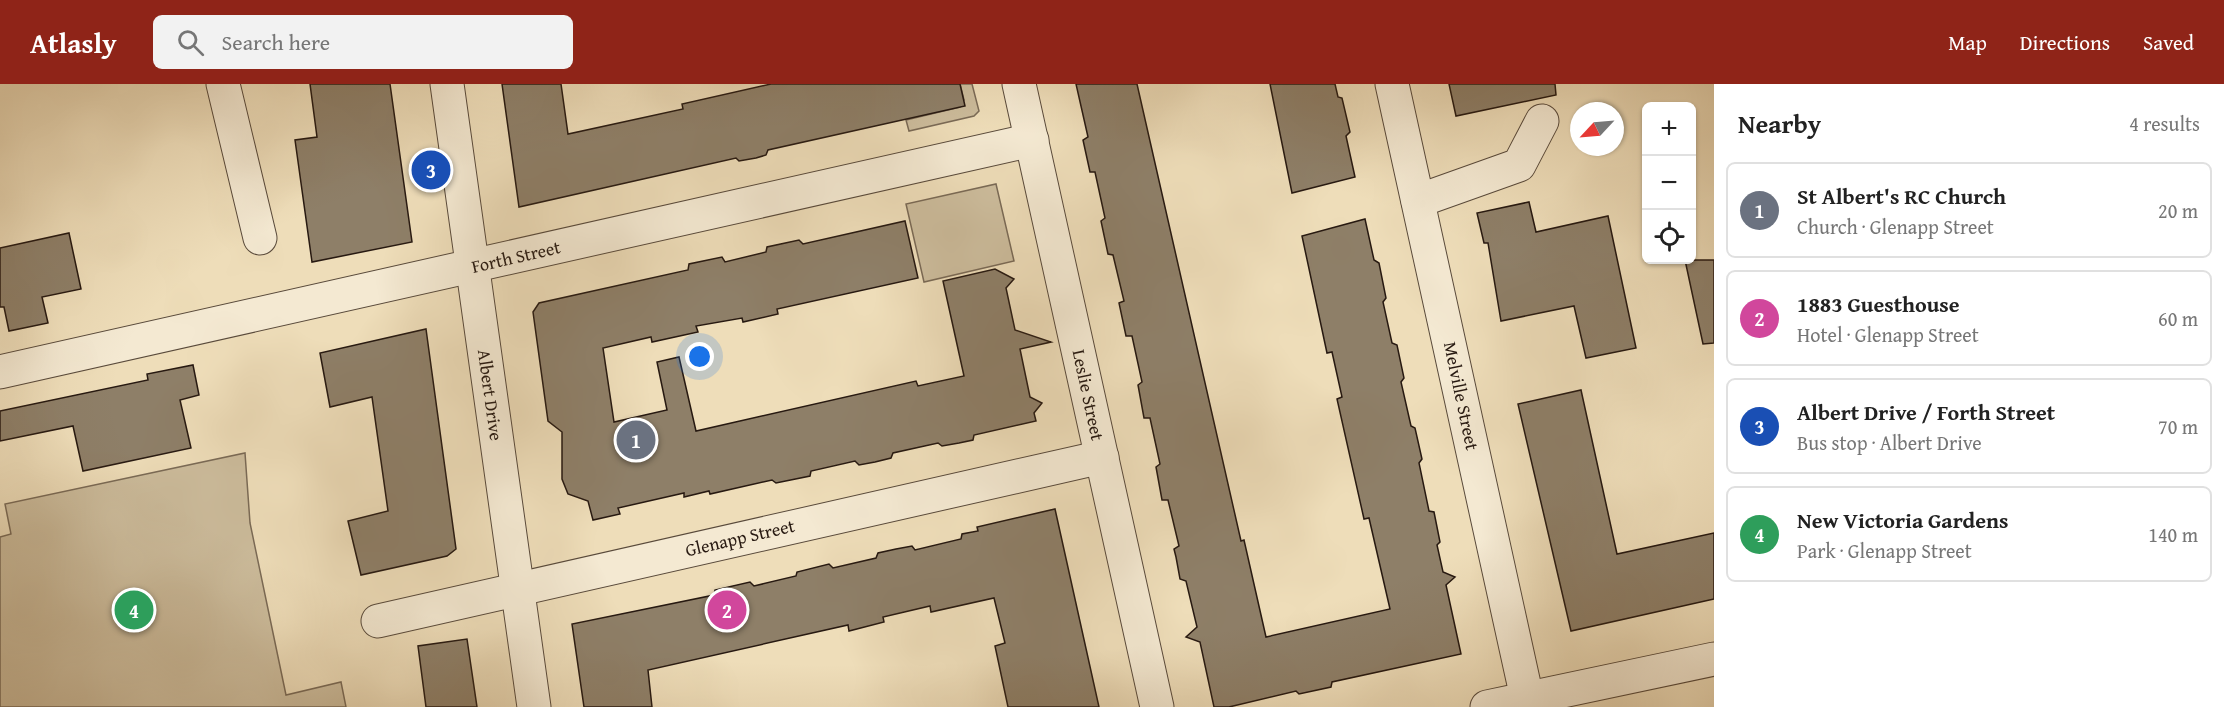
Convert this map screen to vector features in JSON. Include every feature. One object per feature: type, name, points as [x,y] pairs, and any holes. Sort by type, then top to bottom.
[{"type":"street","points":[[223,84],[260,238]]},
{"type":"street","name":"Albert Drive","points":[[447,84],[534,707]]},
{"type":"street","name":"Leslie Street","points":[[1019,84],[1157,707]]},
{"type":"street","name":"Melville Street","points":[[1392,84],[1528,703]]},
{"type":"street","points":[[1418,201],[1519,165],[1542,121]]},
{"type":"street","name":"Forth Street","points":[[0,372],[1032,140]]},
{"type":"street","name":"Glenapp Street","points":[[378,621],[1102,457]]},
{"type":"street","points":[[1487,707],[1528,703],[1714,659]]},
{"type":"shaded area","points":[[960,84],[972,84],[979,111],[974,116],[909,131],[906,120],[960,107],[964,100]]},
{"type":"shaded area","points":[[996,184],[1014,261],[924,282],[906,204]]},
{"type":"shaded area","points":[[245,453],[250,523],[286,695],[341,682],[346,707],[0,707],[0,537],[11,534],[5,504]]},
{"type":"building","points":[[310,84],[390,84],[412,242],[312,262],[295,140],[317,137]]},
{"type":"building","points":[[502,84],[561,84],[568,134],[683,109],[682,104],[771,84],[960,84],[965,106],[768,150],[766,155],[756,158],[739,161],[736,158],[519,207]]},
{"type":"building","points":[[1076,84],[1137,84],[1241,541],[1244,540],[1266,637],[1390,609],[1369,518],[1364,519],[1337,399],[1342,397],[1332,352],[1327,353],[1302,236],[1365,219],[1374,260],[1379,263],[1386,298],[1383,302],[1392,343],[1397,345],[1404,378],[1401,382],[1411,426],[1415,428],[1422,459],[1419,463],[1429,511],[1434,512],[1440,542],[1437,545],[1443,572],[1455,577],[1446,585],[1461,654],[1332,682],[1331,687],[1299,694],[1296,691],[1229,707],[1214,707],[1200,642],[1186,637],[1197,627],[1186,581],[1180,579],[1174,549],[1179,546],[1168,500],[1162,500],[1156,467],[1160,464],[1150,418],[1144,418],[1138,385],[1142,382],[1132,336],[1126,336],[1119,303],[1124,301],[1113,255],[1108,254],[1101,221],[1105,218],[1095,172],[1090,172],[1083,140],[1088,137]]},
{"type":"building","points":[[1270,84],[1335,84],[1338,97],[1342,98],[1350,132],[1346,136],[1355,177],[1292,193]]},
{"type":"building","points":[[1449,84],[1555,84],[1556,95],[1456,116]]},
{"type":"building","points":[[1529,202],[1536,232],[1608,216],[1636,348],[1586,358],[1574,306],[1501,321],[1488,243],[1484,243],[1477,213]]},
{"type":"building","points":[[905,221],[918,278],[777,309],[778,314],[743,322],[742,318],[696,326],[698,332],[652,342],[651,337],[603,348],[614,422],[667,410],[657,362],[679,357],[696,431],[916,381],[918,386],[964,376],[943,281],[995,269],[1014,279],[1006,288],[1015,330],[1051,342],[1020,349],[1030,397],[1042,403],[1034,413],[1036,421],[974,435],[973,440],[942,446],[938,443],[893,453],[891,458],[859,465],[855,461],[811,471],[810,476],[776,483],[772,480],[710,494],[709,491],[684,497],[684,493],[618,508],[620,514],[593,520],[588,501],[568,494],[562,479],[562,432],[548,421],[533,312],[539,303],[688,270],[689,264],[722,257],[725,262],[766,252],[767,247],[799,240],[803,244]]},
{"type":"building","points":[[69,233],[81,289],[42,297],[48,323],[9,331],[4,307],[0,307],[0,248]]},
{"type":"building","points":[[1696,260],[1714,260],[1714,343],[1703,344],[1686,264],[1696,264]]},
{"type":"building","points":[[426,329],[456,549],[447,556],[361,575],[348,521],[388,511],[372,397],[330,407],[320,353]]},
{"type":"building","points":[[193,365],[199,395],[180,400],[191,448],[83,471],[73,426],[0,441],[0,411],[148,380],[147,374]]},
{"type":"building","points":[[1581,390],[1617,554],[1714,533],[1714,599],[1571,631],[1518,404]]},
{"type":"building","points":[[1055,509],[1099,707],[1008,707],[995,646],[1005,643],[994,598],[931,612],[930,606],[883,617],[884,622],[849,631],[848,625],[648,670],[652,707],[584,707],[572,624],[714,595],[715,590],[750,582],[754,586],[796,576],[797,572],[829,564],[833,568],[876,558],[878,553],[896,549],[912,546],[915,550],[961,539],[962,534],[978,531],[977,527]]},
{"type":"building","points":[[467,639],[477,707],[426,707],[418,646]]},
{"type":"place","name":"Albert Drive / Forth Street","points":[[431,170]]},
{"type":"place","name":"St Albert's RC Church","points":[[636,440]]},
{"type":"place","name":"New Victoria Gardens","points":[[134,610]]},
{"type":"place","name":"1883 Guesthouse","points":[[727,610]]}]
